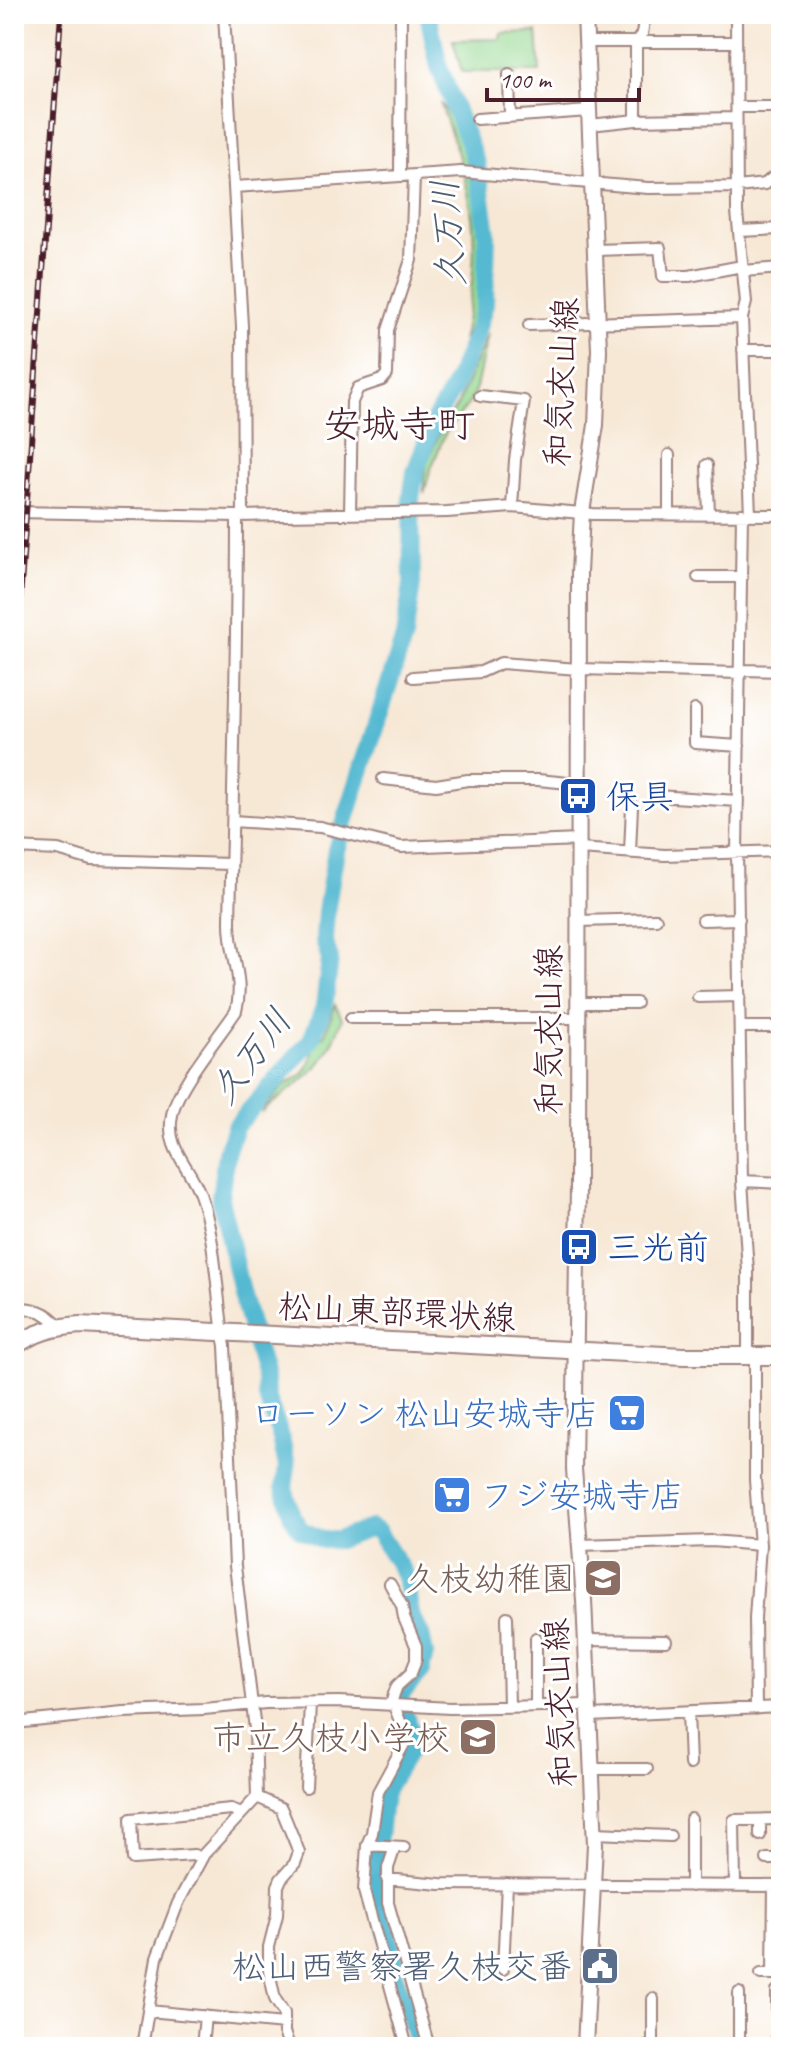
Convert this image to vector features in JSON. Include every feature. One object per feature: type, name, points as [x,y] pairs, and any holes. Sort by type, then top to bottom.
[{"type":"main road","name":"和気衣山線","points":[[585,14],[597,321],[596,425],[582,512],[578,669],[574,1469],[586,1640],[594,1833],[585,2047]]},
{"type":"main road","name":"松山東部環状線","points":[[14,1347],[40,1332],[60,1327],[227,1332],[576,1351],[781,1356]]},
{"type":"street","points":[[146,2046],[161,1944],[187,1884],[202,1858],[257,1797],[252,1705],[235,1566],[225,1346],[227,1332],[203,1204],[175,1149],[171,1122],[175,1103],[236,1011],[240,980],[230,933],[242,326],[224,14]]},
{"type":"street","points":[[400,176],[401,14]]},
{"type":"street","points":[[636,120],[636,42],[642,34],[645,14]]},
{"type":"street","points":[[736,14],[737,187],[746,302],[742,318],[746,514],[737,853],[742,1181],[760,1545],[755,1618],[756,1709]]},
{"type":"street","points":[[586,42],[736,42]]},
{"type":"street","points":[[509,74],[510,117]]},
{"type":"street","points":[[477,119],[636,120],[781,107]]},
{"type":"street","points":[[234,187],[461,172],[648,188],[737,187],[765,184],[777,174],[781,175]]},
{"type":"street","points":[[350,513],[352,402],[358,388],[382,380],[387,374],[388,330],[411,260],[414,176]]},
{"type":"street","points":[[739,231],[781,229]]},
{"type":"street","points":[[595,250],[660,248],[663,276],[689,276],[743,268],[781,268]]},
{"type":"street","points":[[529,325],[742,318]]},
{"type":"street","points":[[743,350],[781,350]]},
{"type":"street","points":[[480,396],[524,401],[512,507]]},
{"type":"street","points":[[669,455],[669,514]]},
{"type":"street","points":[[707,465],[709,513]]},
{"type":"street","points":[[14,512],[240,516],[512,507],[582,512],[781,515]]},
{"type":"street","points":[[698,577],[742,577]]},
{"type":"street","points":[[413,677],[481,672],[501,663],[578,669],[781,671]]},
{"type":"street","points":[[695,710],[695,743],[739,746]]},
{"type":"street","points":[[383,779],[436,785],[468,780],[538,780],[579,784]]},
{"type":"street","points":[[656,796],[738,801]]},
{"type":"street","points":[[630,852],[632,806]]},
{"type":"street","points":[[233,821],[333,830],[401,847],[498,842],[579,844],[665,855],[781,851]]},
{"type":"street","points":[[14,848],[58,850],[91,860],[231,864]]},
{"type":"street","points":[[578,921],[656,919]]},
{"type":"street","points":[[703,920],[739,919]]},
{"type":"street","points":[[698,997],[740,996]]},
{"type":"street","points":[[578,1003],[636,1003]]},
{"type":"street","points":[[351,1018],[577,1018]]},
{"type":"street","points":[[741,1027],[781,1027]]},
{"type":"street","points":[[742,1181],[781,1183]]},
{"type":"street","points":[[14,1307],[37,1309],[50,1315],[60,1327]]},
{"type":"street","points":[[579,1545],[712,1541],[760,1545]]},
{"type":"street","points":[[390,1584],[402,1606],[416,1646],[416,1660],[411,1673],[397,1686],[392,1701],[399,1707],[404,1744],[378,1792],[364,1876],[367,1905],[407,2047]]},
{"type":"street","points":[[508,1617],[503,1651],[509,1706]]},
{"type":"street","points":[[536,1638],[536,1705]]},
{"type":"street","points":[[586,1640],[666,1641]]},
{"type":"street","points":[[14,1723],[123,1712],[339,1702],[399,1707],[536,1705],[589,1711],[688,1712],[781,1707]]},
{"type":"street","points":[[306,1787],[310,1703]]},
{"type":"street","points":[[688,1712],[690,1764]]},
{"type":"street","points":[[592,1769],[647,1769]]},
{"type":"street","points":[[257,1797],[281,1808],[299,1852],[278,1886],[277,1915],[269,1947],[269,1971],[275,1999],[284,2013],[289,2047]]},
{"type":"street","points":[[202,1858],[194,1855],[133,1859],[131,1819],[231,1809],[242,1813]]},
{"type":"street","points":[[691,1886],[692,1819]]},
{"type":"street","points":[[735,1886],[730,1849],[734,1820],[781,1819]]},
{"type":"street","points":[[760,1820],[760,1835]]},
{"type":"street","points":[[594,1833],[670,1836]]},
{"type":"street","points":[[369,1846],[397,1847],[390,1857],[388,1903],[429,2047]]},
{"type":"street","points":[[387,1879],[440,1884],[778,1886],[772,1974]]},
{"type":"street","points":[[503,1969],[507,1884]]},
{"type":"street","points":[[615,2047],[779,2047],[777,1991]]},
{"type":"street","points":[[739,1993],[739,2047]]},
{"type":"street","points":[[653,1999],[653,2046]]},
{"type":"street","points":[[149,2011],[284,2024]]},
{"type":"street","points":[[202,2047],[205,2016]]},
{"type":"green space","points":[[537,32],[540,72],[462,72],[453,40],[500,39],[501,33]]},
{"type":"green space","points":[[440,103],[461,143],[479,236],[480,294],[476,314],[462,341],[473,276],[472,220],[461,165]]},
{"type":"green space","points":[[488,333],[476,388],[470,402],[445,434],[424,494],[427,462],[458,404]]},
{"type":"green space","points":[[335,1005],[342,1018],[336,1036],[320,1063],[261,1113],[282,1087],[303,1074],[311,1061],[314,1046],[325,1034]]},
{"type":"waterway","name":"久万川","points":[[418,2047],[393,1972],[395,1959],[380,1902],[376,1862],[387,1787],[411,1747],[411,1731],[400,1701],[401,1694],[421,1671],[425,1654],[421,1634],[411,1616],[405,1575],[378,1532],[371,1528],[338,1540],[323,1540],[300,1529],[292,1516],[284,1487],[287,1466],[280,1434],[266,1396],[265,1378],[241,1292],[220,1198],[226,1153],[235,1127],[311,1040],[324,1007],[330,959],[324,940],[326,912],[336,850],[404,637],[412,584],[411,499],[415,472],[434,421],[453,389],[476,334],[485,304],[487,233],[477,165],[439,67],[428,14]]},
{"type":"railway","points":[[14,685],[61,14]]},
{"type":"place","name":"保具","points":[[578,796]]},
{"type":"place","name":"三光前","points":[[579,1247]]},
{"type":"place","name":"ローソン 松山安城寺店","points":[[627,1413]]},
{"type":"place","name":"フジ安城寺店","points":[[452,1495]]},
{"type":"place","name":"久枝幼稚園","points":[[603,1578]]},
{"type":"place","name":"市立久枝小学校","points":[[478,1737]]},
{"type":"place","name":"松山西警察署久枝交番","points":[[600,1966]]},
{"type":"district","name":"安城寺町","points":[[399,424]]}]
